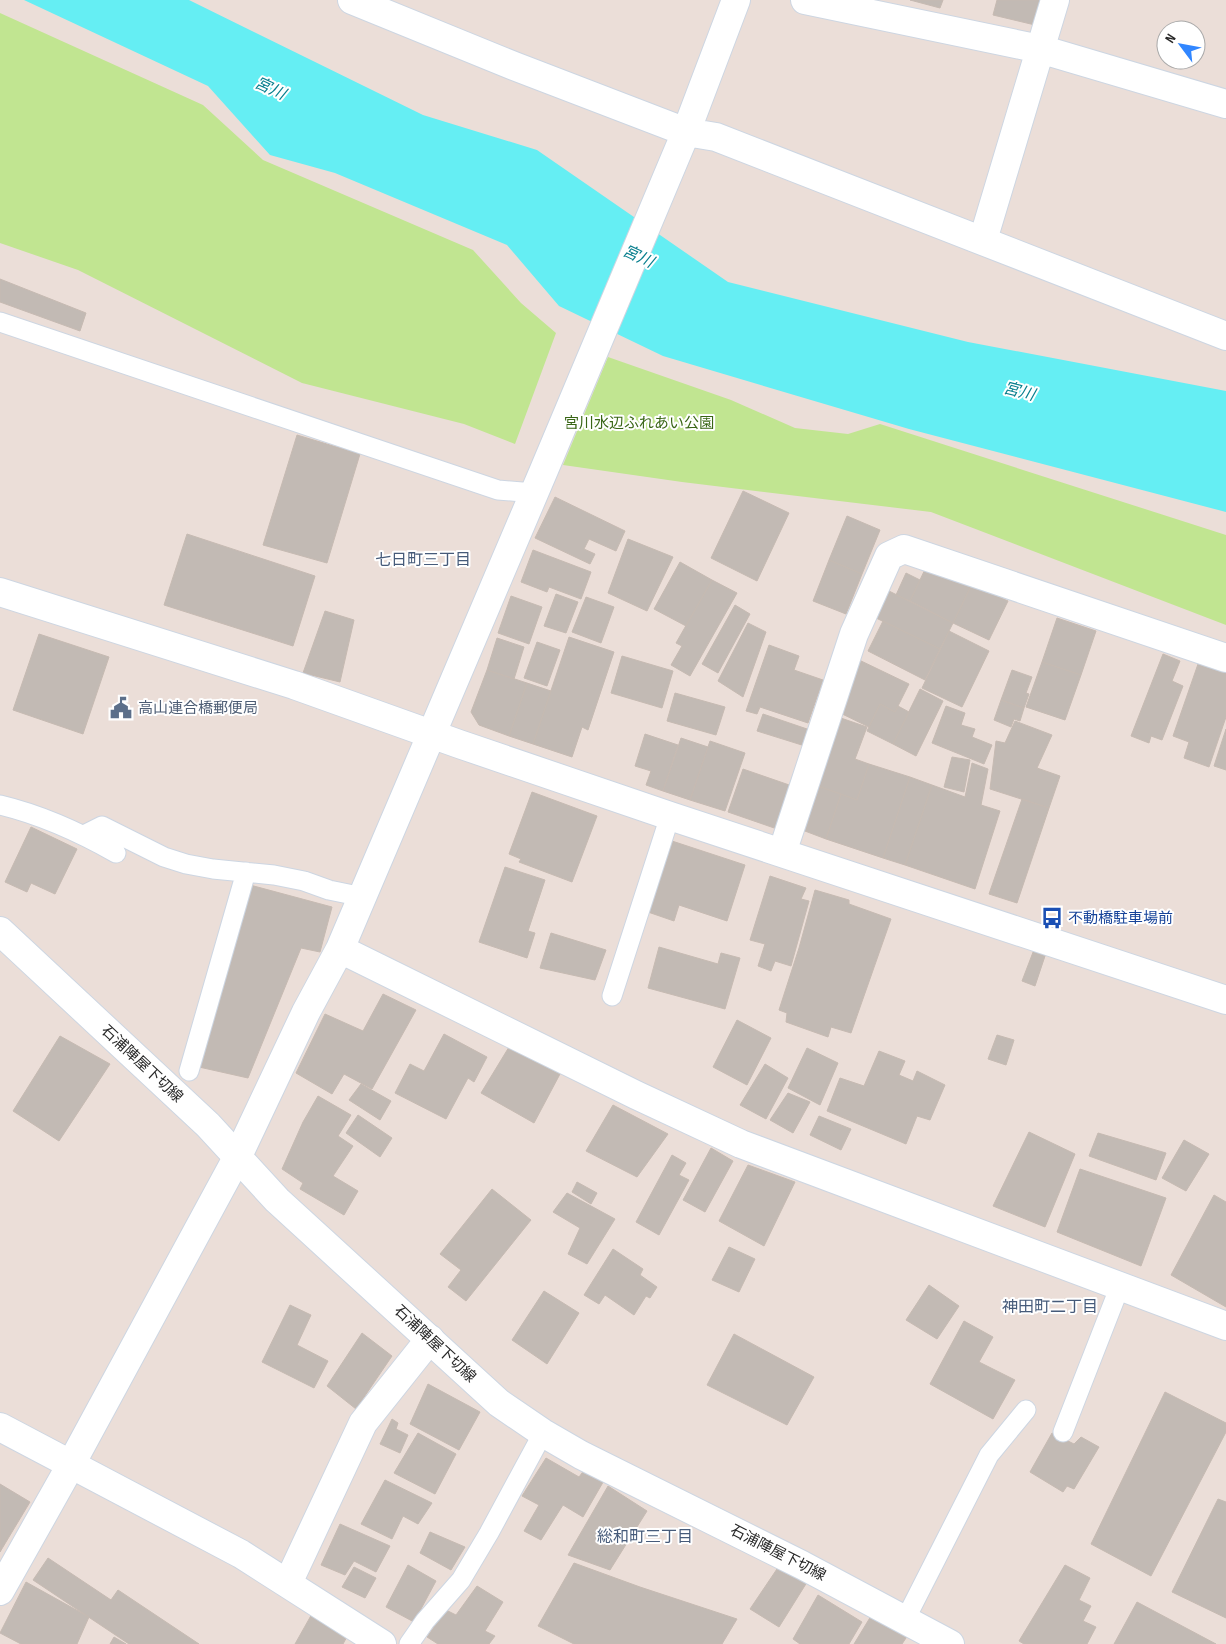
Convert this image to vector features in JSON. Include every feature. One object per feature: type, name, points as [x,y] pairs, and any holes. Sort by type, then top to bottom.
[{"type":"street","points":[[352,0],[514,66],[682,141],[716,138],[983,240],[1226,336]]},
{"type":"street","points":[[0,1591],[71,1465],[237,1158],[306,1012],[340,949],[682,141],[736,0]]},
{"type":"street","points":[[805,0],[1040,49],[1226,104]]},
{"type":"street","points":[[983,240],[1055,0]]},
{"type":"street","points":[[782,853],[854,634],[889,556],[904,549],[1226,658]]},
{"type":"street","points":[[0,592],[294,685],[670,816],[1226,1000]]},
{"type":"street","name":"石浦陣屋下切線","points":[[0,931],[208,1125],[278,1200],[499,1403],[543,1433],[582,1455],[802,1565],[950,1644]]},
{"type":"street","points":[[340,949],[636,1095],[741,1144],[1226,1326]]},
{"type":"street","points":[[288,1583],[363,1423],[430,1339]]},
{"type":"street","points":[[0,1427],[241,1554],[382,1644]]},
{"type":"lane","points":[[0,322],[498,490],[539,482]]},
{"type":"lane","points":[[0,805],[35,814],[84,835],[116,854]]},
{"type":"lane","points":[[612,996],[670,816]]},
{"type":"lane","points":[[84,835],[102,826],[164,857],[186,864],[289,878],[329,890],[363,897]]},
{"type":"lane","points":[[189,1071],[246,872]]},
{"type":"lane","points":[[1063,1432],[1120,1286]]},
{"type":"lane","points":[[905,1620],[989,1455],[1026,1410]]},
{"type":"lane","points":[[409,1644],[425,1620],[461,1580],[490,1533],[543,1433]]},
{"type":"green space","points":[[0,13],[203,105],[263,160],[473,250],[521,303],[556,333],[515,444],[464,424],[302,383],[78,270],[0,243]]},
{"type":"green space","name":"宮川水辺ふれあい公園","points":[[608,357],[731,400],[795,428],[848,434],[880,424],[1226,535],[1226,625],[931,512],[682,482],[563,465]]},
{"type":"water","name":"宮川","points":[[24,0],[189,0],[423,115],[537,150],[728,282],[968,342],[1226,391],[1226,512],[909,429],[663,356],[559,306],[507,245],[335,173],[270,155],[208,86]]},
{"type":"building","points":[[910,0],[943,0],[940,8]]},
{"type":"building","points":[[997,0],[1041,0],[1035,25],[993,15]]},
{"type":"building","points":[[0,279],[86,313],[80,331],[0,302]]},
{"type":"building","points":[[297,435],[360,454],[327,563],[263,545]]},
{"type":"building","points":[[743,491],[789,513],[757,581],[711,558]]},
{"type":"building","points":[[555,497],[625,531],[616,551],[589,539],[584,549],[595,554],[590,564],[535,538]]},
{"type":"building","points":[[847,516],[880,530],[862,574],[829,560]]},
{"type":"building","points":[[187,534],[315,576],[293,646],[164,605]]},
{"type":"building","points":[[628,539],[673,557],[647,611],[608,593]]},
{"type":"building","points":[[533,550],[591,572],[581,599],[549,587],[547,592],[521,582]]},
{"type":"building","points":[[829,560],[862,574],[846,614],[813,601]]},
{"type":"building","points":[[680,562],[712,580],[686,626],[654,609]]},
{"type":"building","points":[[928,563],[972,584],[953,623],[910,601]]},
{"type":"building","points":[[906,573],[920,580],[910,601],[896,595]]},
{"type":"building","points":[[712,580],[737,593],[690,676],[671,665],[682,646],[676,643]]},
{"type":"building","points":[[972,584],[1008,601],[989,640],[953,623]]},
{"type":"building","points":[[887,590],[953,623],[940,649],[874,617]]},
{"type":"building","points":[[556,594],[578,602],[566,633],[544,626]]},
{"type":"building","points":[[511,596],[542,607],[529,644],[498,633]]},
{"type":"building","points":[[586,597],[614,607],[601,643],[572,632]]},
{"type":"building","points":[[735,605],[750,614],[718,673],[702,664]]},
{"type":"building","points":[[325,611],[354,620],[340,682],[303,673]]},
{"type":"building","points":[[1057,618],[1096,631],[1081,675],[1042,662]]},
{"type":"building","points":[[883,621],[940,649],[925,680],[868,651]]},
{"type":"building","points":[[748,623],[766,632],[743,697],[718,681]]},
{"type":"building","points":[[949,631],[989,651],[962,707],[922,688]]},
{"type":"building","points":[[39,634],[109,657],[83,734],[13,710]]},
{"type":"building","points":[[569,637],[614,652],[588,730],[582,727],[572,757],[533,744]]},
{"type":"building","points":[[497,638],[524,647],[514,679],[487,670]]},
{"type":"building","points":[[537,642],[560,650],[547,686],[524,678]]},
{"type":"building","points":[[769,645],[799,656],[794,670],[823,680],[808,723],[760,707],[757,714],[746,711]]},
{"type":"building","points":[[1163,654],[1180,661],[1172,681],[1183,686],[1162,740],[1151,736],[1149,743],[1131,736]]},
{"type":"building","points":[[622,656],[673,671],[662,708],[611,693]]},
{"type":"building","points":[[857,659],[909,684],[895,712],[880,704],[869,727],[832,709]]},
{"type":"building","points":[[1042,662],[1081,675],[1065,720],[1026,707]]},
{"type":"building","points":[[1198,664],[1226,673],[1226,717],[1209,767],[1184,758],[1189,742],[1173,736]]},
{"type":"building","points":[[487,670],[527,683],[509,736],[479,725],[471,712]]},
{"type":"building","points":[[1012,670],[1032,677],[1026,693],[1029,694],[1024,708],[1001,700]]},
{"type":"building","points":[[527,683],[551,691],[533,744],[509,736]]},
{"type":"building","points":[[920,689],[943,701],[916,756],[893,744]]},
{"type":"building","points":[[675,693],[725,707],[716,735],[667,721]]},
{"type":"building","points":[[1001,700],[1024,708],[1020,721],[1014,719],[1011,727],[994,720]]},
{"type":"building","points":[[880,704],[895,712],[898,706],[909,712],[893,744],[867,731]]},
{"type":"building","points":[[946,706],[965,713],[961,725],[975,729],[972,737],[992,745],[984,764],[932,743]]},
{"type":"building","points":[[763,714],[810,730],[805,746],[757,731]]},
{"type":"building","points":[[835,716],[867,727],[855,759],[869,764],[857,800],[812,784]]},
{"type":"building","points":[[1015,721],[1052,735],[1037,768],[1060,776],[1049,808],[990,789],[996,741],[1005,743]]},
{"type":"building","points":[[1226,729],[1226,770],[1214,766]]},
{"type":"building","points":[[645,734],[678,745],[663,791],[646,785],[651,771],[635,766]]},
{"type":"building","points":[[681,738],[708,747],[690,800],[663,791]]},
{"type":"building","points":[[710,741],[745,753],[725,811],[690,800]]},
{"type":"building","points":[[952,757],[970,760],[964,792],[944,787]]},
{"type":"building","points":[[972,763],[988,769],[981,805],[1000,811],[975,889],[905,865],[932,785],[965,797]]},
{"type":"building","points":[[869,764],[910,777],[883,858],[826,839],[841,794],[857,800]]},
{"type":"building","points":[[743,769],[795,787],[780,830],[728,812]]},
{"type":"building","points":[[910,777],[932,785],[905,865],[883,858]]},
{"type":"building","points":[[812,784],[841,794],[826,839],[797,828]]},
{"type":"building","points":[[532,792],[597,816],[572,882],[519,862],[521,859],[509,854]]},
{"type":"building","points":[[1022,799],[1049,808],[1017,903],[989,894]]},
{"type":"building","points":[[31,827],[77,849],[55,894],[31,883],[27,892],[5,882]]},
{"type":"building","points":[[672,841],[745,865],[727,921],[679,905],[674,921],[648,912]]},
{"type":"building","points":[[505,867],[545,880],[528,931],[535,933],[527,958],[479,942]]},
{"type":"building","points":[[770,876],[806,888],[801,899],[809,901],[791,966],[775,961],[771,971],[758,966],[765,944],[750,940]]},
{"type":"building","points":[[250,885],[332,907],[320,952],[301,948],[248,1078],[199,1067]]},
{"type":"building","points":[[815,890],[849,900],[849,904],[891,919],[851,1033],[831,1027],[828,1037],[786,1022],[787,1013],[779,1010]]},
{"type":"building","points":[[551,933],[606,950],[595,980],[540,968]]},
{"type":"building","points":[[659,947],[718,964],[721,953],[740,958],[725,1009],[648,988]]},
{"type":"building","points":[[1035,947],[1047,950],[1035,986],[1022,981]]},
{"type":"building","points":[[383,994],[416,1010],[372,1089],[344,1074],[332,1094],[296,1073],[325,1014],[363,1031]]},
{"type":"building","points":[[737,1020],[771,1038],[747,1085],[713,1067]]},
{"type":"building","points":[[444,1034],[487,1057],[474,1082],[468,1078],[446,1119],[395,1093],[410,1064],[424,1071]]},
{"type":"building","points":[[997,1035],[1014,1040],[1006,1065],[988,1059]]},
{"type":"building","points":[[60,1036],[110,1064],[59,1141],[13,1111]]},
{"type":"building","points":[[509,1047],[560,1074],[534,1123],[481,1093]]},
{"type":"building","points":[[807,1048],[838,1063],[820,1105],[788,1088]]},
{"type":"building","points":[[879,1051],[905,1061],[899,1075],[913,1081],[917,1071],[945,1085],[930,1120],[917,1116],[906,1144],[827,1111],[840,1078],[864,1086]]},
{"type":"building","points":[[765,1064],[788,1078],[766,1119],[740,1105]]},
{"type":"building","points":[[361,1084],[391,1101],[380,1120],[349,1100]]},
{"type":"building","points":[[788,1093],[810,1102],[793,1133],[770,1120]]},
{"type":"building","points":[[318,1096],[351,1115],[338,1136],[353,1146],[333,1176],[358,1191],[344,1215],[300,1189],[303,1183],[282,1169],[303,1122]]},
{"type":"building","points":[[613,1105],[668,1134],[637,1177],[586,1151]]},
{"type":"building","points":[[358,1115],[392,1138],[380,1157],[346,1133]]},
{"type":"building","points":[[819,1116],[851,1129],[841,1150],[810,1135]]},
{"type":"building","points":[[1029,1132],[1075,1154],[1045,1227],[993,1206]]},
{"type":"building","points":[[1098,1133],[1166,1153],[1156,1180],[1089,1156]]},
{"type":"building","points":[[1184,1140],[1209,1154],[1186,1191],[1162,1178]]},
{"type":"building","points":[[711,1148],[733,1161],[705,1212],[683,1200]]},
{"type":"building","points":[[672,1155],[686,1163],[679,1175],[689,1180],[659,1235],[636,1222]]},
{"type":"building","points":[[748,1165],[795,1182],[764,1246],[719,1221]]},
{"type":"building","points":[[1080,1169],[1166,1198],[1141,1266],[1057,1232]]},
{"type":"building","points":[[577,1182],[597,1193],[591,1204],[572,1192]]},
{"type":"building","points":[[492,1189],[531,1220],[466,1301],[448,1287],[461,1270],[440,1254]]},
{"type":"building","points":[[567,1193],[615,1219],[587,1264],[568,1254],[580,1228],[553,1212]]},
{"type":"building","points":[[1214,1195],[1226,1202],[1226,1307],[1171,1275]]},
{"type":"building","points":[[729,1247],[755,1259],[739,1292],[712,1280]]},
{"type":"building","points":[[613,1249],[643,1269],[640,1275],[657,1287],[650,1298],[646,1296],[634,1315],[605,1295],[599,1304],[584,1295]]},
{"type":"building","points":[[929,1285],[959,1306],[937,1339],[906,1320]]},
{"type":"building","points":[[544,1291],[579,1313],[547,1364],[512,1340]]},
{"type":"building","points":[[290,1305],[311,1315],[297,1345],[328,1361],[314,1388],[262,1362]]},
{"type":"building","points":[[964,1321],[993,1337],[979,1362],[1015,1380],[993,1419],[930,1384]]},
{"type":"building","points":[[362,1333],[392,1356],[356,1409],[327,1386]]},
{"type":"building","points":[[734,1334],[814,1377],[787,1425],[707,1385]]},
{"type":"building","points":[[428,1384],[480,1412],[459,1450],[410,1424]]},
{"type":"building","points":[[1165,1392],[1226,1423],[1226,1432],[1151,1576],[1091,1544]]},
{"type":"building","points":[[392,1419],[398,1423],[396,1429],[408,1435],[400,1453],[380,1444]]},
{"type":"building","points":[[418,1433],[456,1454],[435,1494],[394,1473]]},
{"type":"building","points":[[1052,1433],[1074,1444],[1081,1437],[1099,1447],[1074,1489],[1067,1486],[1063,1492],[1030,1472]]},
{"type":"building","points":[[546,1458],[579,1477],[588,1465],[606,1477],[583,1517],[563,1505],[541,1540],[524,1531],[539,1505],[522,1496]]},
{"type":"building","points":[[385,1480],[432,1503],[418,1524],[403,1516],[392,1539],[361,1524]]},
{"type":"building","points":[[0,1484],[30,1502],[0,1552]]},
{"type":"building","points":[[608,1486],[647,1511],[610,1570],[568,1555]]},
{"type":"building","points":[[1218,1499],[1226,1502],[1226,1618],[1172,1592]]},
{"type":"building","points":[[340,1524],[390,1546],[376,1572],[354,1561],[345,1575],[321,1565]]},
{"type":"building","points":[[430,1532],[465,1547],[451,1570],[420,1553]]},
{"type":"building","points":[[48,1558],[111,1600],[118,1590],[199,1644],[129,1644],[33,1580]]},
{"type":"building","points":[[574,1563],[737,1619],[722,1644],[574,1644],[538,1626]]},
{"type":"building","points":[[781,1563],[809,1579],[779,1627],[750,1609]]},
{"type":"building","points":[[408,1565],[436,1581],[414,1622],[386,1607]]},
{"type":"building","points":[[1065,1565],[1090,1578],[1079,1600],[1091,1606],[1083,1621],[1096,1627],[1087,1644],[1024,1644],[1019,1641]]},
{"type":"building","points":[[354,1567],[376,1578],[365,1598],[342,1587]]},
{"type":"building","points":[[26,1582],[89,1617],[77,1644],[21,1644],[0,1633]]},
{"type":"building","points":[[477,1586],[503,1602],[485,1631],[495,1636],[489,1644],[438,1644],[427,1637],[446,1610],[456,1615]]},
{"type":"building","points":[[818,1595],[862,1622],[849,1644],[800,1644],[793,1639]]},
{"type":"building","points":[[1137,1602],[1216,1644],[1114,1644]]},
{"type":"building","points":[[874,1611],[910,1632],[902,1644],[854,1644]]},
{"type":"building","points":[[313,1612],[349,1633],[343,1644],[295,1644]]},
{"type":"building","points":[[114,1637],[126,1644],[110,1644]]},
{"type":"place","name":"高山連合橋郵便局","points":[[121,708]]},
{"type":"place","name":"不動橋駐車場前","points":[[1052,918]]},
{"type":"district","name":"七日町三丁目","points":[[423,560]]},
{"type":"district","name":"神田町二丁目","points":[[1050,1307]]},
{"type":"district","name":"総和町三丁目","points":[[645,1537]]}]
